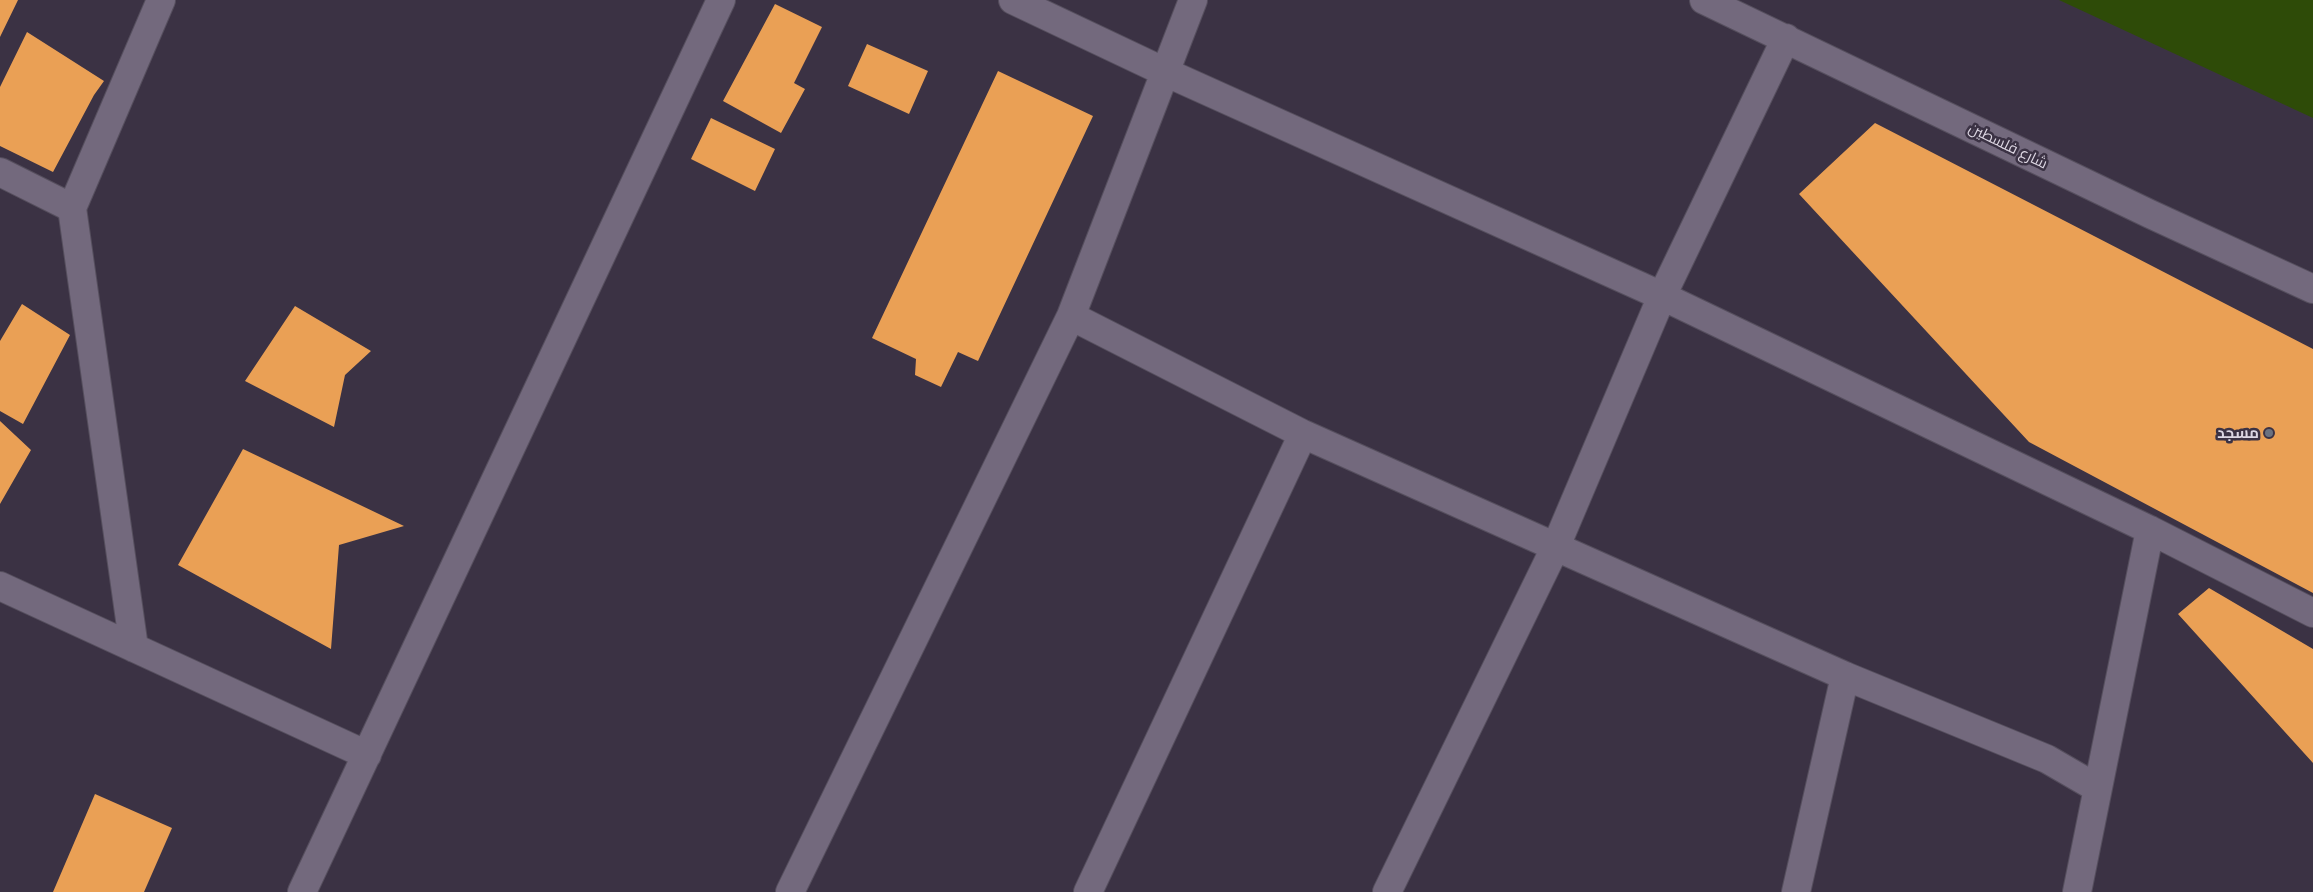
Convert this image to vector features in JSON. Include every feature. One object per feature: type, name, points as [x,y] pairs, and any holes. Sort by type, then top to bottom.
[{"type":"street","points":[[134,648],[72,208],[161,0]]},
{"type":"street","points":[[302,892],[722,0]]},
{"type":"street","points":[[1013,0],[1165,72],[1662,296],[2150,530],[2313,613]]},
{"type":"street","points":[[790,892],[1071,316],[1193,0]]},
{"type":"street","name":"شارع فلسطين","points":[[1704,0],[2150,214],[2313,289]]},
{"type":"street","points":[[1387,892],[1556,546],[1662,296],[1786,38]]},
{"type":"street","points":[[0,172],[72,208]]},
{"type":"street","points":[[1071,316],[1303,434],[1845,676],[2047,759],[2098,788]]},
{"type":"street","points":[[1088,892],[1303,434]]},
{"type":"street","points":[[2077,892],[2150,530]]},
{"type":"street","points":[[0,586],[367,755]]},
{"type":"street","points":[[1796,892],[1845,676]]},
{"type":"green space","points":[[2059,0],[2313,0],[2313,118]]},
{"type":"building","points":[[0,0],[18,0],[0,37]]},
{"type":"building","points":[[775,4],[822,27],[794,83],[805,89],[781,133],[723,101]]},
{"type":"building","points":[[27,32],[104,81],[94,95],[53,172],[0,146],[0,87]]},
{"type":"building","points":[[867,44],[928,71],[909,114],[848,86]]},
{"type":"building","points":[[998,71],[1093,116],[978,361],[958,352],[941,387],[915,375],[916,359],[872,338]]},
{"type":"building","points":[[711,118],[775,149],[755,191],[691,159]]},
{"type":"building","points":[[1875,123],[2313,349],[2313,593],[2029,442],[1799,194]]},
{"type":"building","points":[[22,304],[70,335],[23,424],[0,411],[0,341]]},
{"type":"building","points":[[295,306],[371,351],[345,375],[334,427],[245,381]]},
{"type":"building","points":[[0,421],[31,450],[0,504]]},
{"type":"building","points":[[243,449],[404,526],[339,545],[331,649],[178,565]]},
{"type":"building","points":[[2209,588],[2313,649],[2313,763],[2178,614]]},
{"type":"building","points":[[95,794],[172,828],[144,892],[53,892]]},
{"type":"place","name":"مسجد","points":[[2269,433]]}]
